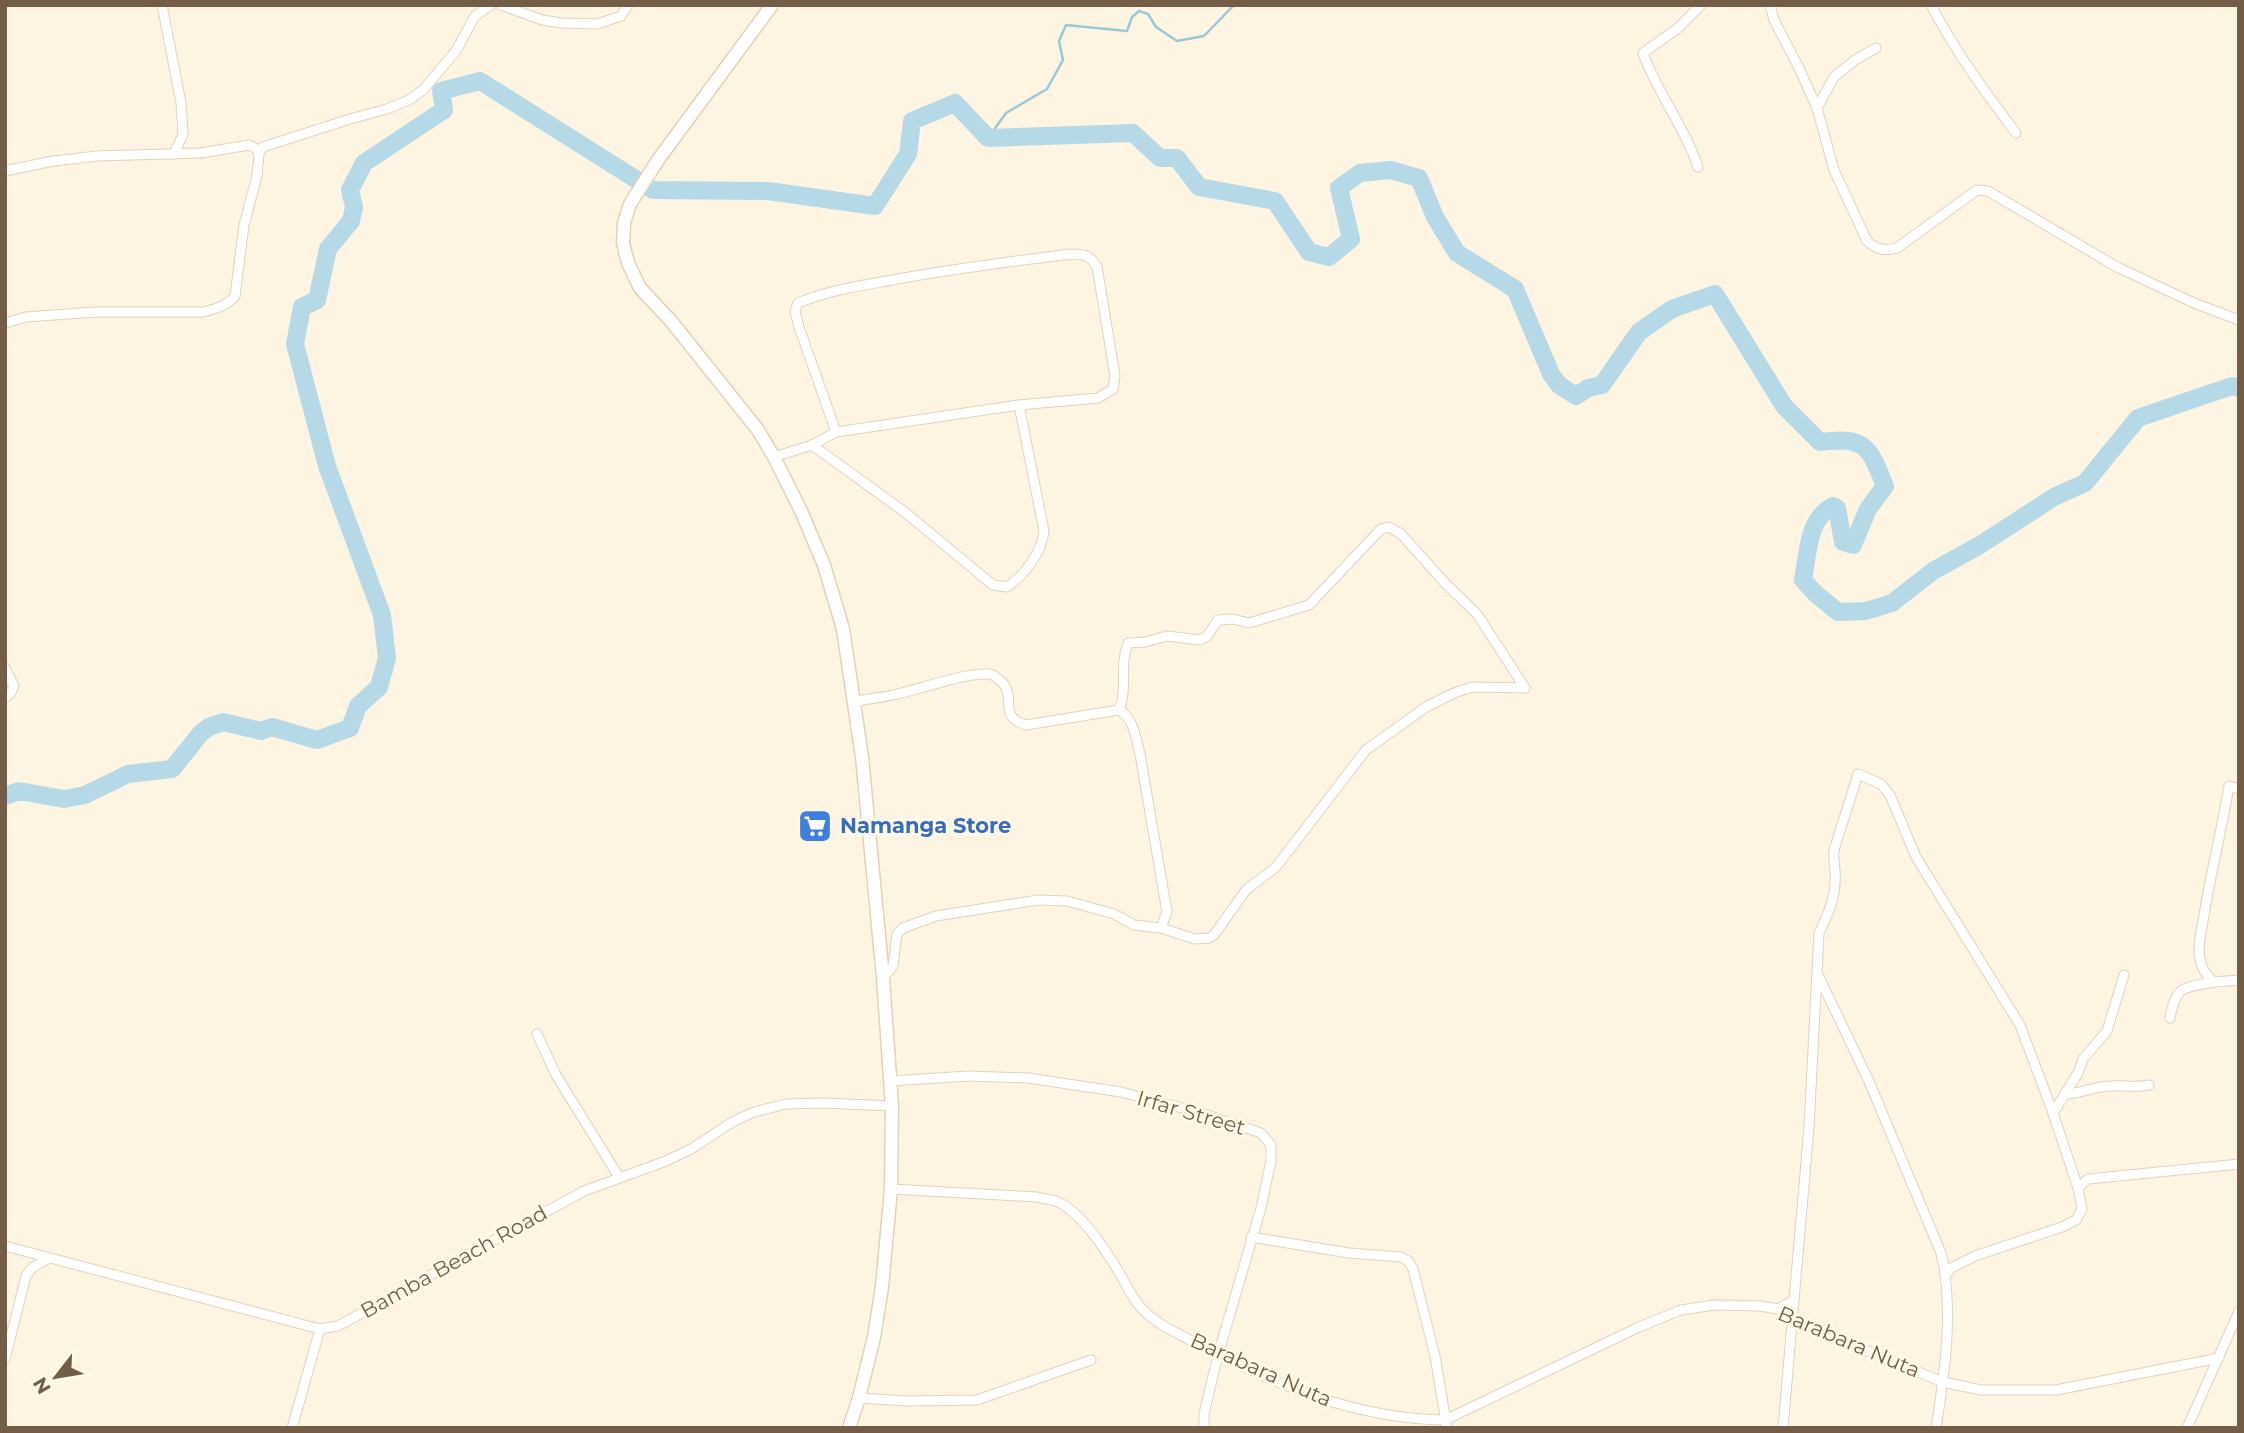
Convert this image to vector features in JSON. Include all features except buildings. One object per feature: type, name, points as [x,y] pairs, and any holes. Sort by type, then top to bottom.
[{"type":"main road","points":[[772,5],[629,204],[623,243],[628,263],[640,288],[671,321],[758,430],[774,457],[824,565],[843,629],[862,757],[892,1106],[891,1189],[876,1324],[859,1398],[849,1428]]},
{"type":"street","points":[[162,5],[181,103],[183,134],[174,154]]},
{"type":"street","points":[[5,323],[26,317],[95,312],[203,312],[217,309],[230,301],[235,296],[244,225],[257,176],[259,153],[263,147],[408,100],[423,90],[456,51],[475,16],[491,5]]},
{"type":"street","points":[[500,5],[542,20],[597,24],[621,16],[628,5]]},
{"type":"street","points":[[1698,167],[1691,146],[1679,129],[1643,53],[1678,29],[1701,5]]},
{"type":"street","points":[[1770,5],[1774,20],[1817,108],[1834,170],[1867,241],[1874,248],[1886,250],[1897,247],[1977,190],[1988,191],[2117,267],[2194,303],[2239,320]]},
{"type":"street","points":[[1931,5],[1970,72],[2017,133]]},
{"type":"street","points":[[1817,108],[1834,76],[1876,48]]},
{"type":"street","points":[[5,170],[97,156],[201,153],[249,145],[259,153]]},
{"type":"street","points":[[774,457],[812,445],[836,432],[1019,405],[1098,398],[1113,389],[1115,376],[1097,267],[1092,259],[1084,254],[1070,254],[955,268],[853,287],[798,303],[795,311],[799,327],[836,432]]},
{"type":"street","points":[[812,445],[906,513],[993,585],[1007,587],[1039,551],[1044,531],[1019,405]]},
{"type":"street","points":[[883,978],[893,966],[897,934],[903,928],[936,916],[1038,900],[1067,901],[1114,914],[1134,925],[1161,928],[1195,939],[1209,938],[1214,935],[1246,890],[1276,867],[1366,750],[1426,708],[1454,693],[1472,687],[1525,688],[1477,614],[1401,534],[1389,527],[1381,529],[1309,605],[1249,623],[1234,619],[1218,620],[1207,636],[1200,640],[1167,636],[1128,643],[1124,653],[1124,698],[1119,710]]},
{"type":"street","points":[[5,668],[13,686],[5,698]]},
{"type":"street","points":[[854,702],[972,676],[993,675],[1007,690],[1010,716],[1014,722],[1026,725],[1119,710],[1126,714],[1140,754],[1167,912],[1161,928]]},
{"type":"street","points":[[1783,1428],[1810,1128],[1819,933],[1830,912],[1836,874],[1834,850],[1858,774],[1881,784],[1890,795],[1916,857],[2020,1026],[2053,1113],[2078,1188],[2082,1209],[2076,1220],[2062,1227],[1975,1256],[1951,1268],[1946,1275]]},
{"type":"street","points":[[2214,982],[2207,976],[2200,960],[2199,943],[2229,786],[2239,789]]},
{"type":"street","points":[[2053,1113],[2078,1073],[2083,1059],[2107,1031],[2124,975]]},
{"type":"street","points":[[1818,976],[1868,1079],[1941,1253],[1946,1275],[1947,1345],[1936,1428]]},
{"type":"street","points":[[2169,1018],[2174,997],[2183,989],[2239,980]]},
{"type":"street","points":[[537,1034],[556,1075],[619,1177]]},
{"type":"street","name":"Irfar Street","points":[[890,1081],[968,1076],[1028,1078],[1121,1093],[1201,1113],[1261,1133],[1271,1145],[1271,1161],[1261,1208],[1218,1355],[1203,1428]]},
{"type":"street","points":[[2065,1094],[2077,1094],[2108,1086],[2135,1088],[2149,1085]]},
{"type":"street","name":"Bamba Beach Road","points":[[320,1329],[338,1326],[455,1264],[559,1204],[691,1149],[734,1121],[786,1104],[892,1106]]},
{"type":"street","points":[[2074,1175],[2088,1179],[2239,1164]]},
{"type":"street","points":[[2078,1188],[2088,1179]]},
{"type":"street","name":"Barabara Nuta","points":[[891,1189],[1037,1197],[1058,1202],[1089,1230],[1113,1261],[1144,1311],[1158,1322],[1218,1355],[1313,1397],[1342,1406],[1414,1420],[1446,1424],[1639,1327],[1681,1310],[1714,1305],[1778,1309],[1830,1336],[1943,1382],[1981,1390],[2056,1390],[2219,1358]]},
{"type":"street","points":[[1251,1237],[1349,1253],[1401,1257],[1408,1261],[1413,1269],[1435,1356],[1446,1424]]},
{"type":"street","points":[[5,1245],[320,1329],[292,1428]]},
{"type":"street","points":[[5,1359],[26,1276],[33,1267],[51,1258]]},
{"type":"street","points":[[1778,1309],[1794,1300]]},
{"type":"street","points":[[2187,1428],[2239,1311]]},
{"type":"street","points":[[859,1398],[907,1401],[977,1400],[1091,1360]]},
{"type":"waterway","points":[[988,138],[1006,113],[1047,89],[1063,60],[1059,41],[1066,25],[1127,31],[1132,17],[1139,11],[1148,14],[1156,27],[1177,41],[1204,36],[1234,5]]},
{"type":"waterway","points":[[5,796],[19,791],[64,799],[85,795],[128,774],[172,769],[201,733],[223,722],[261,731],[272,727],[317,740],[350,728],[358,706],[379,687],[387,658],[382,615],[327,466],[295,344],[302,307],[317,300],[328,249],[351,221],[354,207],[350,190],[364,163],[444,110],[441,91],[480,81],[653,190],[768,191],[875,206],[908,154],[912,121],[955,103],[988,138],[1133,133],[1160,158],[1177,158],[1199,187],[1275,201],[1309,252],[1329,257],[1351,239],[1339,188],[1360,173],[1390,170],[1419,178],[1435,217],[1457,253],[1515,289],[1551,374],[1559,385],[1576,396],[1588,388],[1602,385],[1639,332],[1672,309],[1715,294],[1784,406],[1820,442],[1856,443],[1869,453],[1885,486],[1868,509],[1853,545],[1843,542],[1837,508],[1833,506],[1818,520],[1810,539],[1803,580],[1838,612],[1866,611],[1892,603],[1933,571],[1980,545],[2054,497],[2085,483],[2138,418],[2232,386],[2239,388]]},
{"type":"place","name":"Namanga Store","points":[[815,826]]}]
